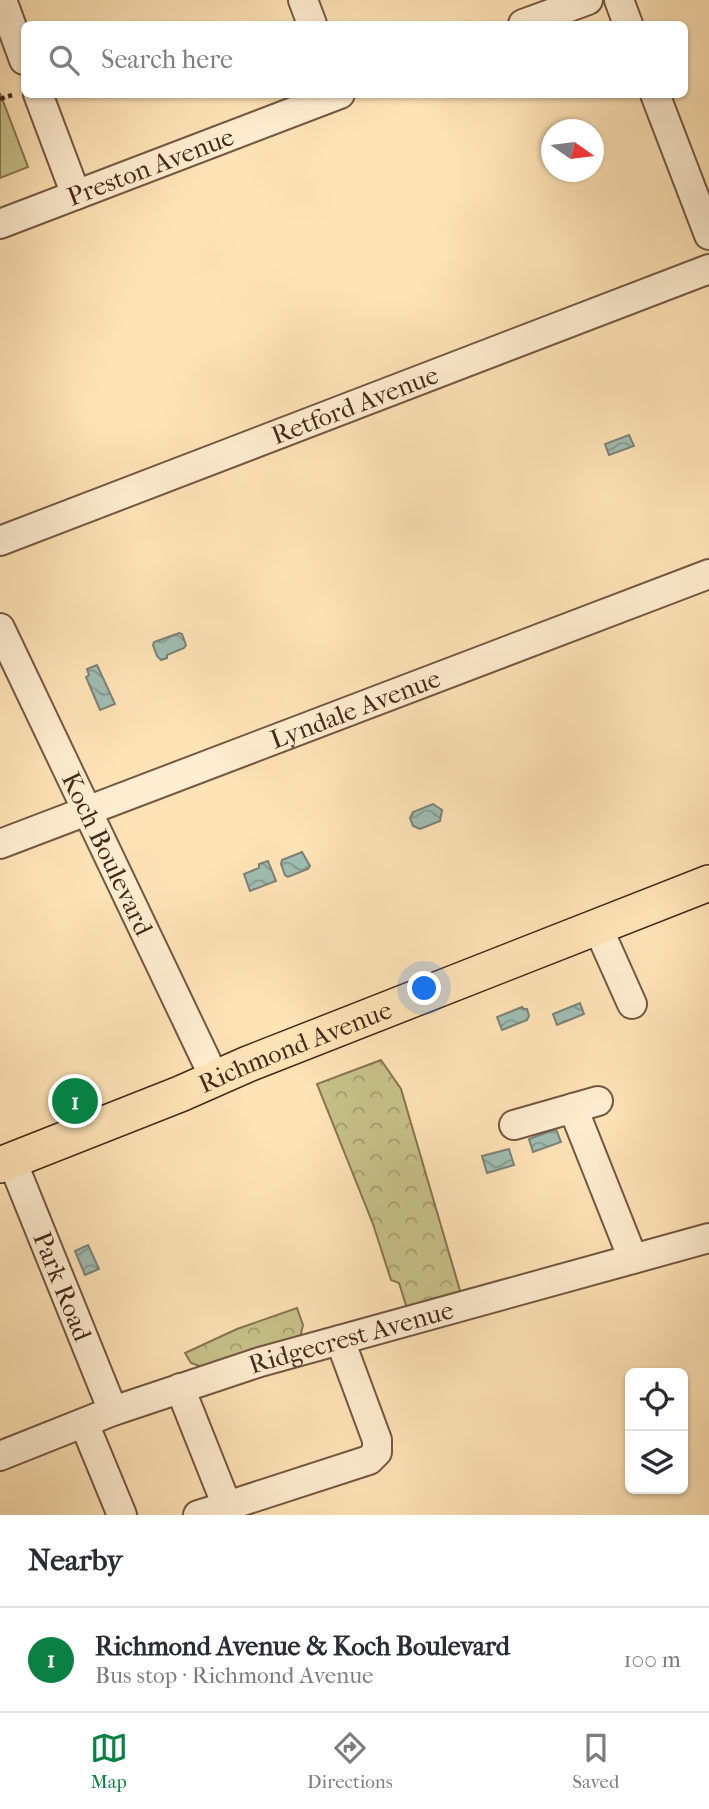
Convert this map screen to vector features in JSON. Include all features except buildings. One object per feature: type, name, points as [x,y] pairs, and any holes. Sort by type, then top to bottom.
[{"type":"main road","name":"Richmond Avenue","points":[[6,1163],[709,883]]},
{"type":"street","points":[[2,0],[21,52]]},
{"type":"street","points":[[303,0],[311,21]]},
{"type":"street","points":[[531,21],[588,0]]},
{"type":"street","points":[[619,0],[627,21]]},
{"type":"street","points":[[27,98],[76,195]]},
{"type":"street","name":"Preston Avenue","points":[[0,224],[331,98]]},
{"type":"street","points":[[657,98],[709,235]]},
{"type":"street","name":"Retford Avenue","points":[[0,541],[709,269]]},
{"type":"street","name":"Lyndale Avenue","points":[[0,844],[709,574]]},
{"type":"street","name":"Koch Boulevard","points":[[0,628],[215,1079]]},
{"type":"street","points":[[598,928],[632,1004]]},
{"type":"street","points":[[514,1125],[586,1104],[633,1259]]},
{"type":"street","name":"Park Road","points":[[6,1163],[113,1411]]},
{"type":"street","name":"Ridgecrest Avenue","points":[[0,1456],[113,1411],[260,1362],[709,1238]]},
{"type":"street","points":[[198,1515],[369,1460],[377,1452],[377,1440],[340,1340]]},
{"type":"street","points":[[180,1388],[227,1506]]},
{"type":"street","points":[[84,1423],[122,1515]]},
{"type":"path","points":[[0,99],[21,96]]},
{"type":"green space","points":[[0,93],[28,167],[0,178]]},
{"type":"green space","points":[[381,1060],[401,1089],[461,1294],[409,1315],[399,1283],[391,1280],[373,1224],[317,1084]]},
{"type":"green space","points":[[297,1308],[303,1325],[300,1338],[205,1368],[191,1363],[185,1353],[237,1329]]},
{"type":"water","points":[[629,435],[634,446],[609,455],[605,444]]},
{"type":"water","points":[[179,633],[186,645],[184,648],[161,660],[157,656],[154,642]]},
{"type":"water","points":[[97,665],[115,704],[100,710],[86,677],[89,675],[87,669]]},
{"type":"water","points":[[433,804],[442,810],[440,821],[420,829],[413,826],[410,818],[413,812]]},
{"type":"water","points":[[302,852],[310,866],[288,877],[281,864],[282,860]]},
{"type":"water","points":[[268,861],[276,881],[250,891],[244,874]]},
{"type":"water","points":[[580,1003],[584,1014],[557,1025],[553,1014]]},
{"type":"water","points":[[522,1007],[527,1009],[527,1020],[502,1030],[497,1017]]},
{"type":"water","points":[[556,1129],[561,1142],[533,1152],[529,1139]]},
{"type":"water","points":[[509,1149],[514,1165],[487,1173],[482,1156]]},
{"type":"water","points":[[88,1245],[99,1269],[85,1275],[75,1251]]},
{"type":"place","name":"Richmond Avenue & Koch Boulevard","points":[[75,1101]]}]
